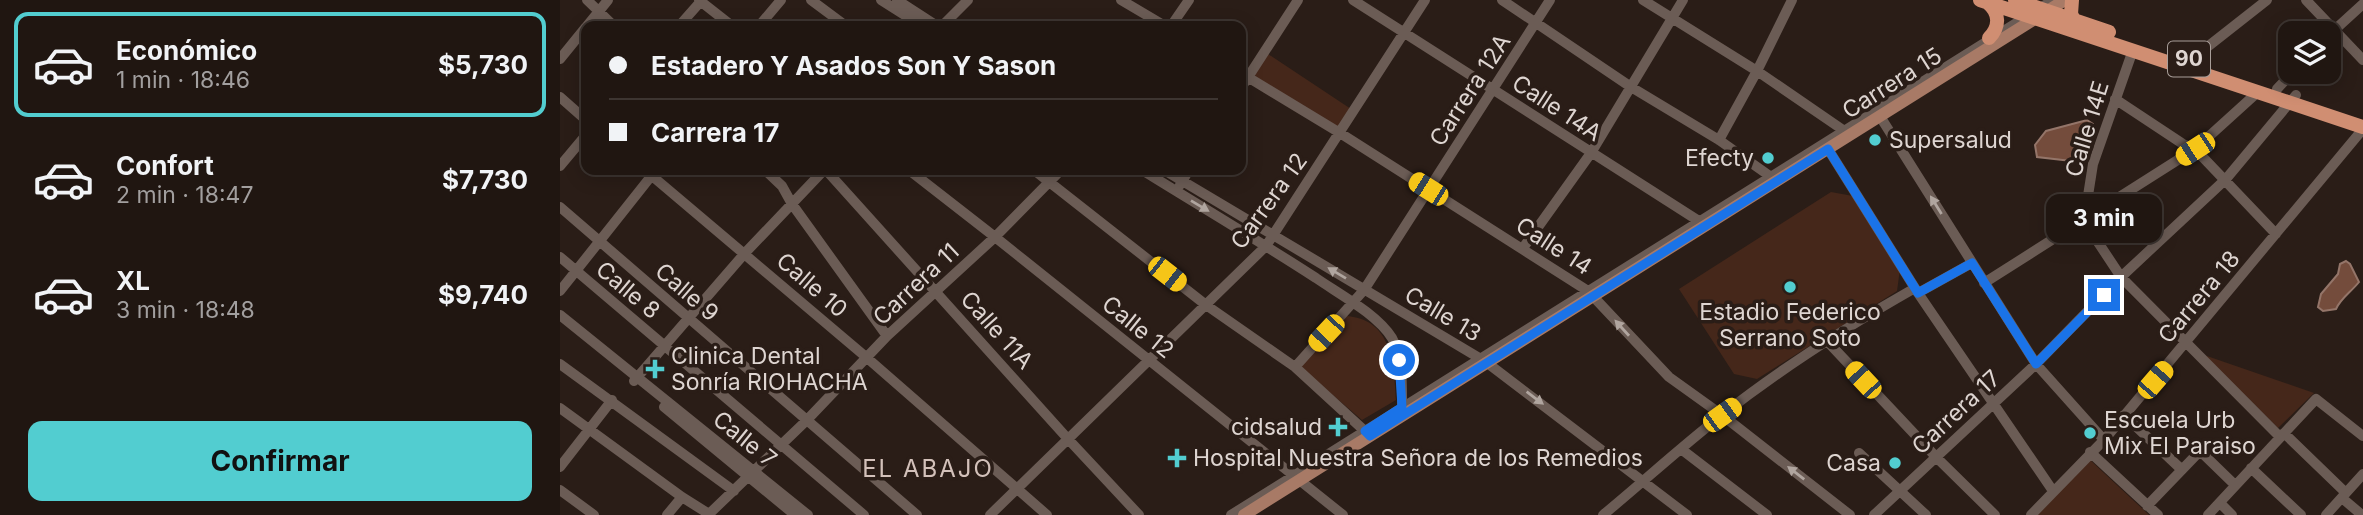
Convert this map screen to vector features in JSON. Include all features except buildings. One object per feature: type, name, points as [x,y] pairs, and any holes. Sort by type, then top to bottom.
[{"type":"highway","name":"90","points":[[2015,0],[2133,50],[2259,91],[2363,117]]},
{"type":"highway","points":[[2072,0],[2070,7],[2074,20]]},
{"type":"highway","name":"90","points":[[1984,1],[2074,20],[2277,89],[2293,99],[2363,128]]},
{"type":"highway","points":[[1984,1],[1996,13],[1998,20],[1994,33],[1989,38]]},
{"type":"main road","name":"Carrera 15","points":[[1244,515],[1260,511],[1297,478],[1774,179],[1828,149],[1847,132],[2040,11],[2065,0]]},
{"type":"street","points":[[587,0],[609,21]]},
{"type":"street","points":[[592,21],[608,0]]},
{"type":"street","points":[[763,21],[781,0]]},
{"type":"street","points":[[811,0],[839,21]]},
{"type":"street","points":[[881,0],[914,21]]},
{"type":"street","points":[[897,0],[932,21]]},
{"type":"street","points":[[945,21],[968,0]]},
{"type":"street","points":[[1121,0],[1157,21]]},
{"type":"street","points":[[1174,21],[1189,0]]},
{"type":"street","points":[[1246,72],[1298,0]]},
{"type":"street","name":"Calle 14A","points":[[1353,0],[1703,224]]},
{"type":"street","name":"Carrera 12","points":[[990,515],[1266,246],[1425,0]]},
{"type":"street","points":[[1502,0],[1774,179]]},
{"type":"street","name":"Carrera 12A","points":[[1295,367],[1364,290],[1550,0]]},
{"type":"street","points":[[1643,0],[1757,71],[1847,132]]},
{"type":"street","points":[[1522,248],[1591,153],[1683,0]]},
{"type":"street","points":[[1718,140],[1757,71],[1792,0]]},
{"type":"street","points":[[2200,63],[2206,48],[2267,0]]},
{"type":"street","points":[[2306,0],[2323,21]]},
{"type":"street","points":[[683,21],[701,1],[726,21]]},
{"type":"street","points":[[2341,24],[2363,4]]},
{"type":"street","name":"Carrera 15","points":[[1878,113],[1989,38],[2040,11]]},
{"type":"street","points":[[560,59],[581,34]]},
{"type":"street","points":[[2341,40],[2363,60]]},
{"type":"street","name":"Calle 14E","points":[[2084,221],[2094,164],[2133,50]]},
{"type":"street","name":"Calle 14","points":[[1246,76],[1591,293],[1658,368],[1850,515]]},
{"type":"street","points":[[2277,89],[2282,84]]},
{"type":"street","points":[[1984,283],[2195,149],[2259,91]]},
{"type":"street","points":[[560,97],[581,116]]},
{"type":"street","points":[[2115,99],[2183,144],[2195,149],[2276,234]]},
{"type":"street","name":"Carrera 17","points":[[1874,515],[2036,364],[2120,277],[2226,179],[2293,99]]},
{"type":"street","points":[[1878,113],[2036,364],[2104,440]]},
{"type":"street","name":"Carrera 18","points":[[2031,515],[2104,440],[2363,128]]},
{"type":"street","name":"Carrera 15","points":[[1774,179],[1847,132]]},
{"type":"street","points":[[560,166],[581,141]]},
{"type":"street","points":[[1828,149],[1916,291],[2053,491]]},
{"type":"street","points":[[560,291],[601,243],[649,175]]},
{"type":"street","name":"Calle 10","points":[[654,175],[1047,515]]},
{"type":"street","points":[[770,175],[782,186],[792,205],[887,336]]},
{"type":"street","points":[[635,379],[744,253],[820,175]]},
{"type":"street","name":"Calle 11A","points":[[830,175],[1139,515]]},
{"type":"street","name":"Calle 12","points":[[914,175],[1343,515]]},
{"type":"street","points":[[1041,175],[1206,305],[1295,367],[1367,434]]},
{"type":"street","name":"Carrera 11","points":[[708,515],[780,443],[806,421],[887,336],[937,292],[1057,175]]},
{"type":"street","name":"Calle 13","points":[[1150,175],[1353,302],[1384,328],[1396,348],[1402,386],[1402,407]]},
{"type":"street","name":"Calle 13","points":[[1172,175],[1483,360],[1686,515]]},
{"type":"street","points":[[1176,191],[1186,175]]},
{"type":"street","name":"Calle 9","points":[[560,207],[917,515]]},
{"type":"street","points":[[2084,221],[2120,277],[2185,344],[2362,515]]},
{"type":"street","name":"Calle 8","points":[[560,257],[864,515]]},
{"type":"street","points":[[1603,515],[1722,415],[1827,341],[1972,263]]},
{"type":"street","name":"Calle 7","points":[[560,315],[751,474],[808,515]]},
{"type":"street","name":"Calle 7","points":[[560,323],[635,379]]},
{"type":"street","points":[[1827,341],[1937,458],[1995,515]]},
{"type":"street","name":"Carrera 15","points":[[1367,434],[1402,407],[1483,360]]},
{"type":"street","points":[[560,364],[734,491]]},
{"type":"street","points":[[2208,515],[2316,399],[2363,436]]},
{"type":"street","points":[[560,467],[612,400]]},
{"type":"street","points":[[560,408],[708,515]]},
{"type":"street","points":[[2124,415],[2181,469]]},
{"type":"street","points":[[1681,449],[1768,515]]},
{"type":"street","points":[[2147,506],[2200,451],[2235,485]]},
{"type":"street","points":[[2090,452],[2158,515]]},
{"type":"street","points":[[1859,453],[1926,515]]},
{"type":"street","points":[[2251,468],[2301,515]]},
{"type":"street","name":"Calle 7","points":[[751,474],[795,515]]},
{"type":"street","points":[[2326,515],[2363,474]]},
{"type":"street","points":[[1231,515],[1297,478]]},
{"type":"street","points":[[560,490],[593,515]]},
{"type":"street","points":[[667,515],[682,497]]},
{"type":"street","points":[[2220,503],[2232,515]]},
{"type":"shaded area","points":[[1268,54],[1351,109],[1339,129],[1251,74]]},
{"type":"shaded area","points":[[2087,120],[2093,124],[2092,135],[2080,162],[2037,157],[2035,145],[2046,131]]},
{"type":"shaded area","name":"Estadio Federico Serrano Soto","points":[[1831,192],[1853,196],[1900,269],[1897,291],[1757,379],[1734,374],[1679,289]]},
{"type":"shaded area","points":[[2346,261],[2359,282],[2336,309],[2323,311],[2318,307],[2321,294],[2338,274],[2340,264]]},
{"type":"shaded area","points":[[1345,316],[1373,325],[1381,334],[1387,345],[1394,372],[1396,400],[1362,420],[1300,367]]},
{"type":"shaded area","points":[[2204,355],[2314,393],[2278,428]]},
{"type":"shaded area","points":[[2089,459],[2149,515],[2034,515]]},
{"type":"place","name":"Supersalud","points":[[1875,140]]},
{"type":"place","name":"Efecty","points":[[1768,158]]},
{"type":"place","name":"Estadio Federico Serrano Soto","points":[[1790,287]]},
{"type":"place","name":"Clinica Dental Sonría RIOHACHA","points":[[655,369]]},
{"type":"place","name":"cidsalud","points":[[1338,427]]},
{"type":"place","name":"Escuela Urb Mix El Paraiso","points":[[2090,433]]},
{"type":"place","name":"Hospital Nuestra Señora de los Remedios","points":[[1177,458]]},
{"type":"place","name":"Casa","points":[[1895,463]]},
{"type":"district","name":"EL ABAJO","points":[[928,469]]},
{"type":"route","points":[[1399,360],[1402,407],[1365,431],[1370,436],[1828,149],[1918,293],[1972,263],[2036,364],[2104,295]]}]
